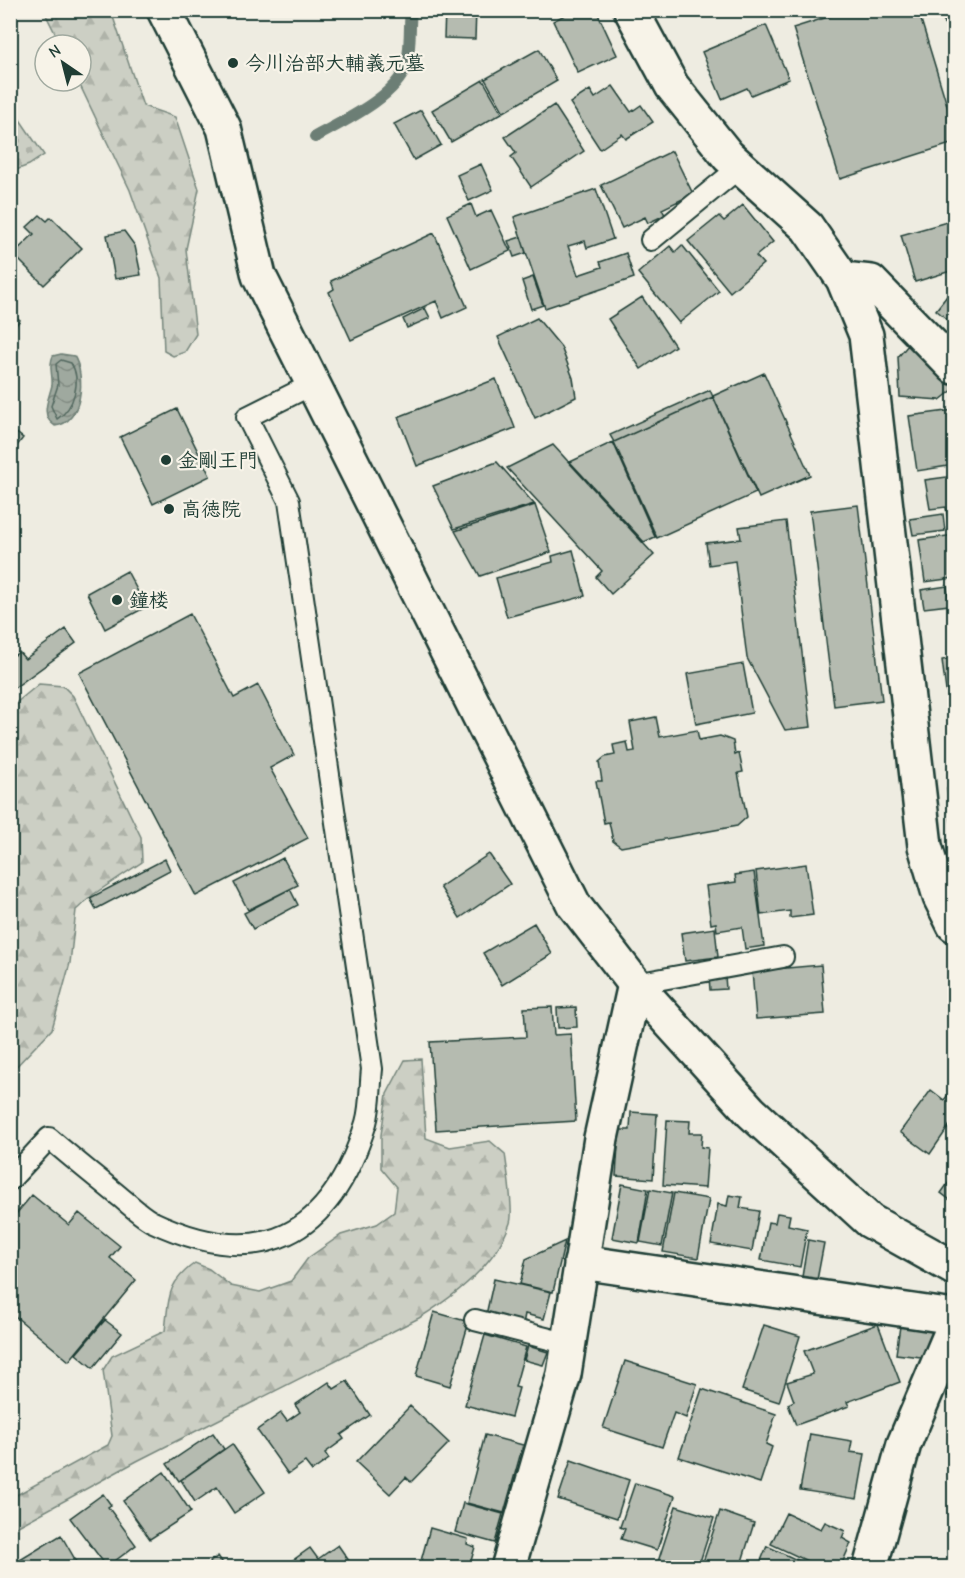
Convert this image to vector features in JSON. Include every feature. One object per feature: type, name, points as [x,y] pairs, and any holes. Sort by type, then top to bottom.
[{"type":"street","points":[[164,10],[224,128],[259,276],[574,905],[635,984],[751,1112],[870,1221],[954,1268]]},
{"type":"street","points":[[631,10],[672,86],[728,156],[807,227],[843,279],[866,335],[925,846],[940,897],[954,925]]},
{"type":"street","points":[[843,279],[871,282],[954,367]]},
{"type":"street","points":[[508,1568],[564,1374],[601,1138],[635,984]]},
{"type":"street","points":[[581,1262],[954,1317]]},
{"type":"street","points":[[870,1568],[904,1444],[954,1326]]},
{"type":"lane","points":[[651,240],[740,167]]},
{"type":"lane","points":[[10,1180],[49,1138],[150,1220],[214,1242],[247,1246],[279,1238],[309,1222],[338,1190],[366,1121],[372,1069],[289,501],[247,417],[313,384]]},
{"type":"lane","points":[[635,984],[783,957]]},
{"type":"lane","points":[[474,1320],[568,1344]]},
{"type":"green space","points":[[44,11],[111,11],[143,106],[175,117],[199,189],[186,249],[196,334],[185,352],[173,356],[164,351],[161,278],[130,190],[84,93],[93,93],[93,33],[55,33]]},
{"type":"green space","points":[[10,105],[44,155],[29,165],[11,172]]},
{"type":"green space","points":[[39,684],[63,686],[73,696],[141,837],[142,862],[94,894],[76,910],[70,963],[52,1029],[11,1072],[11,707]]},
{"type":"green space","points":[[421,1059],[426,1138],[450,1147],[490,1141],[505,1154],[511,1200],[510,1223],[504,1238],[485,1265],[460,1289],[419,1318],[137,1461],[11,1530],[11,1498],[108,1445],[112,1436],[103,1370],[112,1356],[165,1331],[167,1309],[174,1285],[195,1263],[209,1269],[231,1286],[260,1292],[291,1281],[308,1258],[341,1235],[377,1224],[394,1212],[397,1187],[381,1168],[381,1135],[387,1094],[405,1060]]},
{"type":"water","points":[[61,354],[74,356],[78,364],[81,386],[80,397],[71,416],[64,423],[55,426],[47,417],[46,407],[52,385],[53,356]]},
{"type":"building","points":[[445,10],[476,10],[475,39],[444,38]]},
{"type":"building","points":[[574,10],[596,10],[617,55],[578,73],[553,21]]},
{"type":"building","points":[[850,10],[918,10],[954,128],[954,143],[840,179],[793,28]]},
{"type":"building","points":[[940,10],[954,10],[954,49]]},
{"type":"building","points":[[766,25],[789,79],[751,95],[747,88],[722,99],[702,52]]},
{"type":"building","points":[[539,49],[557,81],[504,112],[485,79]]},
{"type":"building","points":[[483,80],[502,113],[451,142],[432,110]]},
{"type":"building","points":[[613,86],[631,112],[641,105],[653,122],[626,139],[622,134],[600,149],[570,103],[590,90],[595,98]]},
{"type":"building","points":[[554,105],[584,151],[531,187],[511,157],[516,153],[505,137]]},
{"type":"building","points":[[421,110],[441,145],[414,160],[394,124]]},
{"type":"building","points":[[672,151],[693,194],[662,209],[665,215],[648,223],[645,217],[622,228],[601,185]]},
{"type":"building","points":[[481,164],[493,190],[469,201],[457,175]]},
{"type":"building","points":[[596,189],[613,239],[587,248],[585,241],[568,246],[578,275],[602,267],[600,262],[626,253],[634,278],[545,308],[514,217]]},
{"type":"building","points":[[471,204],[476,217],[491,210],[510,251],[471,269],[447,215]]},
{"type":"building","points":[[743,205],[773,242],[756,256],[763,264],[730,292],[688,241],[719,216],[724,221]]},
{"type":"building","points":[[40,215],[47,221],[51,217],[82,248],[44,285],[13,254],[34,234],[27,227]]},
{"type":"building","points":[[954,220],[954,270],[915,282],[901,235]]},
{"type":"building","points":[[124,231],[135,246],[141,275],[115,279],[107,235]]},
{"type":"building","points":[[434,233],[467,307],[443,318],[436,301],[351,340],[329,292],[334,289],[331,281]]},
{"type":"building","points":[[521,237],[526,253],[514,257],[508,241]]},
{"type":"building","points":[[682,245],[719,291],[679,323],[638,273],[670,246],[675,252]]},
{"type":"building","points":[[533,277],[543,305],[531,309],[522,281]]},
{"type":"building","points":[[954,287],[954,325],[936,310]]},
{"type":"building","points":[[642,297],[675,346],[641,369],[608,319]]},
{"type":"building","points":[[425,308],[430,318],[407,328],[403,319]]},
{"type":"building","points":[[10,313],[20,320],[10,333]]},
{"type":"building","points":[[537,318],[561,347],[573,378],[576,397],[535,418],[498,337]]},
{"type":"building","points":[[908,345],[954,389],[940,400],[900,397],[898,357]]},
{"type":"building","points":[[764,373],[810,475],[759,498],[713,396]]},
{"type":"building","points":[[496,379],[515,428],[417,466],[398,417]]},
{"type":"building","points":[[710,390],[713,397],[614,442],[610,435]]},
{"type":"building","points":[[713,397],[756,493],[657,538],[614,442]]},
{"type":"building","name":"金剛王門","points":[[177,409],[210,476],[153,504],[120,437]]},
{"type":"building","points":[[954,410],[954,465],[917,471],[909,416]]},
{"type":"building","points":[[10,428],[23,438],[10,455]]},
{"type":"building","points":[[613,442],[655,537],[644,542],[570,462]]},
{"type":"building","points":[[553,445],[654,555],[611,594],[596,577],[602,571],[507,468]]},
{"type":"building","points":[[497,462],[534,504],[454,529],[433,486]]},
{"type":"building","points":[[954,476],[954,526],[949,527],[946,507],[930,509],[925,480]]},
{"type":"building","points":[[535,505],[551,552],[480,576],[455,531]]},
{"type":"building","points":[[858,505],[882,700],[834,706],[810,511]]},
{"type":"building","points":[[943,514],[945,531],[913,535],[910,519]]},
{"type":"building","points":[[786,521],[811,727],[785,730],[747,658],[735,561],[709,565],[706,543],[741,539],[739,527]]},
{"type":"building","points":[[954,535],[954,578],[925,582],[919,540]]},
{"type":"building","points":[[573,550],[585,596],[507,617],[496,578],[553,562],[552,556]]},
{"type":"building","name":"鐘楼","points":[[127,571],[146,607],[105,629],[87,593]]},
{"type":"building","points":[[947,586],[949,605],[924,608],[921,590]]},
{"type":"building","points":[[190,614],[234,698],[258,685],[294,755],[270,768],[308,838],[196,896],[79,673]]},
{"type":"building","points":[[66,629],[76,643],[10,691],[10,648],[15,655],[19,652],[25,659]]},
{"type":"building","points":[[954,658],[954,689],[946,691],[942,660]]},
{"type":"building","points":[[743,664],[752,713],[696,724],[687,674]]},
{"type":"building","points":[[656,717],[660,737],[697,730],[699,740],[720,736],[733,741],[735,755],[739,753],[743,772],[738,773],[747,817],[737,826],[621,847],[613,841],[609,822],[604,823],[596,781],[602,781],[599,762],[605,757],[615,755],[613,745],[627,742],[629,752],[635,751],[630,722]]},
{"type":"building","points":[[954,788],[954,839],[947,789]]},
{"type":"building","points":[[489,854],[510,884],[460,918],[440,887]]},
{"type":"building","points":[[283,858],[298,885],[248,910],[234,883]]},
{"type":"building","points":[[165,859],[170,870],[96,909],[90,898]]},
{"type":"building","points":[[806,864],[813,915],[790,918],[790,911],[761,915],[756,871]]},
{"type":"building","points":[[754,872],[764,946],[745,949],[742,927],[717,931],[716,923],[711,924],[706,886],[736,882],[735,875]]},
{"type":"building","points":[[290,889],[298,905],[253,929],[244,913]]},
{"type":"building","points":[[534,923],[552,954],[502,985],[483,953]]},
{"type":"building","points":[[715,928],[718,957],[685,961],[681,933]]},
{"type":"building","points":[[821,965],[825,1014],[756,1019],[752,971]]},
{"type":"building","points":[[725,976],[726,989],[710,990],[709,977]]},
{"type":"building","points":[[552,1007],[554,1035],[571,1034],[576,1121],[436,1130],[430,1042],[526,1037],[524,1008]]},
{"type":"building","points":[[576,1007],[577,1027],[558,1028],[557,1008]]},
{"type":"building","points":[[931,1090],[944,1100],[952,1090],[954,1091],[954,1119],[930,1154],[900,1132]]},
{"type":"building","points":[[631,1112],[657,1114],[653,1179],[616,1176],[619,1130],[630,1130]]},
{"type":"building","points":[[667,1120],[690,1121],[689,1133],[702,1133],[701,1147],[708,1148],[705,1188],[663,1185]]},
{"type":"building","points":[[954,1175],[954,1203],[941,1193]]},
{"type":"building","points":[[622,1184],[648,1189],[639,1243],[612,1238]]},
{"type":"building","points":[[650,1189],[672,1193],[662,1246],[640,1242]]},
{"type":"building","points":[[674,1193],[709,1199],[698,1258],[663,1252]]},
{"type":"building","points":[[32,1195],[69,1225],[79,1213],[120,1246],[110,1258],[136,1280],[69,1361],[10,1312],[10,1221]]},
{"type":"building","points":[[729,1195],[742,1197],[740,1208],[759,1211],[752,1251],[711,1244],[718,1204],[727,1206]]},
{"type":"building","points":[[777,1213],[790,1215],[788,1225],[807,1229],[800,1267],[761,1260],[768,1222],[775,1223]]},
{"type":"building","points":[[808,1240],[824,1243],[817,1280],[802,1277]]},
{"type":"building","points":[[565,1241],[553,1292],[520,1284],[526,1259]]},
{"type":"building","points":[[494,1279],[551,1292],[544,1319],[525,1314],[523,1324],[486,1315]]},
{"type":"building","points":[[434,1312],[469,1322],[450,1386],[416,1376]]},
{"type":"building","points":[[105,1320],[122,1333],[93,1368],[76,1354]]},
{"type":"building","points":[[878,1324],[900,1382],[847,1402],[849,1406],[796,1425],[788,1404],[794,1401],[787,1382],[813,1374],[804,1351]]},
{"type":"building","points":[[764,1325],[800,1336],[779,1402],[742,1390]]},
{"type":"building","points":[[900,1326],[933,1329],[929,1358],[896,1354]]},
{"type":"building","points":[[485,1335],[526,1347],[515,1387],[519,1388],[511,1417],[465,1405]]},
{"type":"building","points":[[528,1346],[548,1352],[543,1365],[524,1360]]},
{"type":"building","points":[[625,1361],[697,1384],[686,1418],[674,1413],[662,1447],[603,1428]]},
{"type":"building","points":[[954,1374],[954,1398],[947,1396]]},
{"type":"building","points":[[347,1381],[370,1415],[341,1435],[344,1439],[325,1453],[329,1459],[312,1471],[305,1462],[288,1474],[257,1430],[281,1413],[287,1421],[300,1412],[295,1405],[329,1382],[334,1389]]},
{"type":"building","points":[[702,1389],[776,1414],[766,1444],[772,1447],[760,1483],[679,1457]]},
{"type":"building","points":[[410,1406],[449,1443],[411,1482],[406,1477],[390,1494],[356,1462]]},
{"type":"building","points":[[213,1433],[224,1449],[179,1481],[167,1464]]},
{"type":"building","points":[[810,1434],[852,1441],[850,1452],[865,1454],[857,1499],[800,1490]]},
{"type":"building","points":[[485,1435],[523,1445],[504,1513],[467,1503]]},
{"type":"building","points":[[232,1444],[265,1492],[234,1513],[217,1487],[195,1502],[181,1480]]},
{"type":"building","points":[[571,1460],[629,1480],[617,1518],[558,1499]]},
{"type":"building","points":[[164,1472],[191,1512],[150,1539],[123,1501]]},
{"type":"building","points":[[635,1483],[675,1496],[657,1550],[621,1539],[625,1529],[620,1527]]},
{"type":"building","points":[[103,1494],[111,1505],[108,1507],[136,1545],[107,1567],[70,1518]]},
{"type":"building","points":[[463,1503],[503,1514],[495,1543],[455,1532]]},
{"type":"building","points":[[676,1506],[714,1518],[698,1568],[656,1568]]},
{"type":"building","points":[[720,1511],[754,1523],[740,1568],[701,1568]]},
{"type":"building","points":[[786,1513],[821,1529],[825,1522],[845,1531],[842,1538],[851,1543],[840,1568],[822,1568],[771,1544]]},
{"type":"building","points":[[430,1528],[468,1539],[467,1544],[475,1547],[469,1568],[419,1568]]},
{"type":"building","points":[[61,1535],[80,1568],[25,1568],[20,1560]]},
{"type":"building","points":[[338,1545],[354,1568],[282,1568],[310,1548],[318,1559]]},
{"type":"building","points":[[767,1546],[814,1568],[758,1568]]},
{"type":"building","points":[[218,1556],[226,1568],[213,1568],[210,1562]]},
{"type":"waterway","points":[[315,137],[380,98],[400,77],[408,60],[411,10]]},
{"type":"place","name":"今川治部大輔義元墓","points":[[233,63]]},
{"type":"place","name":"金剛王門","points":[[166,460]]},
{"type":"place","name":"高徳院","points":[[169,509]]},
{"type":"place","name":"鐘楼","points":[[117,600]]}]
